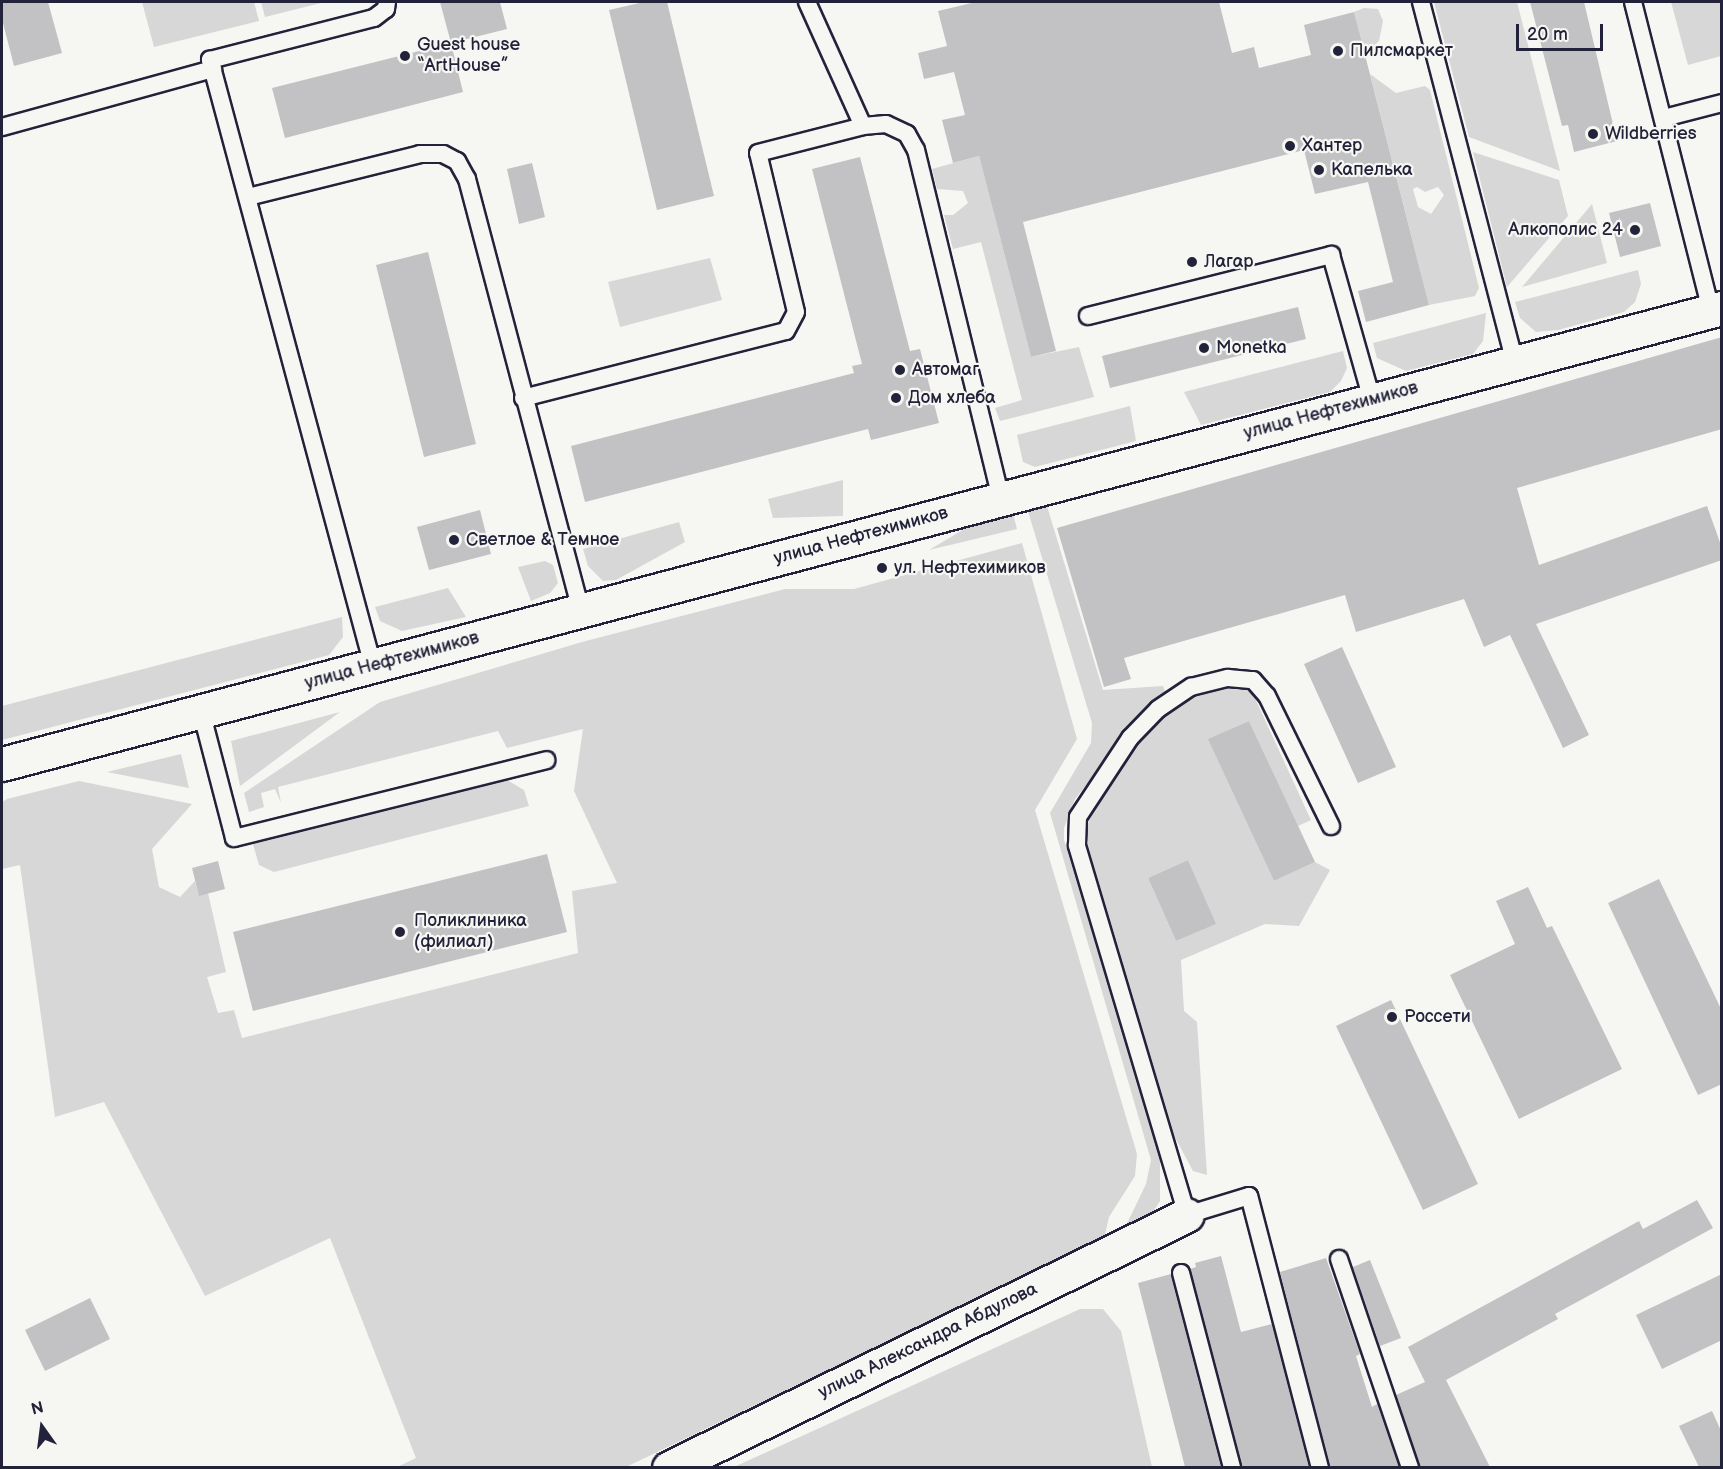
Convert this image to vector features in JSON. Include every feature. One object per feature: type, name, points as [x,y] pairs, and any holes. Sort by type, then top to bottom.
[{"type":"street","name":"улица Нефтехимиков","points":[[2,764],[1716,310]]},
{"type":"street","name":"улица Александра Абдулова","points":[[669,1467],[1187,1215]]},
{"type":"lane","points":[[373,666],[210,60],[374,18],[386,9],[387,2]]},
{"type":"lane","points":[[807,2],[863,126]]},
{"type":"lane","points":[[1421,2],[1515,363]]},
{"type":"lane","points":[[1633,2],[1716,310]]},
{"type":"lane","points":[[2,127],[213,69]]},
{"type":"lane","points":[[1664,118],[1722,103]]},
{"type":"lane","points":[[524,398],[786,331],[796,312],[758,153],[863,126],[886,124],[907,134],[916,150],[1001,499]]},
{"type":"lane","points":[[248,197],[420,154],[443,154],[457,161],[467,180],[581,610]]},
{"type":"lane","points":[[1088,316],[1331,255],[1372,400]]},
{"type":"lane","points":[[1320,1467],[1249,1196],[1187,1215],[1077,845],[1078,817],[1130,738],[1158,709],[1191,687],[1228,678],[1253,680],[1267,696],[1331,826]]},
{"type":"lane","points":[[201,711],[234,838],[546,760]]},
{"type":"lane","points":[[1339,1258],[1410,1467]]},
{"type":"lane","points":[[1181,1274],[1232,1467]]},
{"type":"shaded area","points":[[142,2],[254,2],[259,21],[154,47]]},
{"type":"shaded area","points":[[261,2],[325,2],[265,17]]},
{"type":"shaded area","points":[[1434,2],[1517,2],[1560,171],[1469,137]]},
{"type":"shaded area","points":[[1671,2],[1721,2],[1721,56],[1688,65]]},
{"type":"shaded area","points":[[1364,8],[1378,9],[1383,21],[1379,41],[1364,55],[1354,12]]},
{"type":"shaded area","points":[[1370,74],[1396,93],[1425,86],[1430,90],[1479,288],[1475,296],[1429,305]],"holes":[[[1417,187],[1425,192],[1438,187],[1444,195],[1431,214],[1418,207],[1413,189]]]},
{"type":"shaded area","points":[[1473,152],[1559,180],[1568,216],[1507,287]]},
{"type":"shaded area","points":[[979,156],[1031,357],[1079,347],[1094,397],[1000,421],[995,408],[1022,400],[981,242],[953,249],[944,215],[953,215],[968,203],[963,191],[937,189],[932,169]]},
{"type":"shaded area","points":[[1592,204],[1607,263],[1522,287]]},
{"type":"shaded area","points":[[710,258],[722,300],[620,327],[608,282]]},
{"type":"shaded area","points":[[1638,270],[1641,284],[1635,302],[1624,312],[1558,330],[1536,332],[1520,318],[1515,302]]},
{"type":"shaded area","points":[[1486,313],[1483,341],[1473,354],[1406,371],[1377,358],[1373,343]]},
{"type":"shaded area","points":[[1343,351],[1347,368],[1341,381],[1330,392],[1201,425],[1184,392]]},
{"type":"shaded area","points":[[1130,406],[1136,441],[1035,467],[1023,462],[1017,435]]},
{"type":"shaded area","points":[[843,480],[843,516],[773,518],[768,499]]},
{"type":"shaded area","points":[[1046,503],[1103,690],[1163,686],[1166,694],[1141,715],[1075,799],[1064,828],[1064,840],[1160,1151],[1160,1201],[1149,1218],[1121,1236],[1146,1184],[1151,1160],[1050,813],[1091,743],[1092,723],[1027,508]]},
{"type":"shaded area","points":[[1012,510],[1017,529],[929,550],[981,519]]},
{"type":"shaded area","points":[[679,522],[685,542],[616,580],[603,581],[588,566],[583,549]]},
{"type":"shaded area","points":[[1022,543],[1077,739],[1035,810],[1137,1154],[1135,1176],[1109,1217],[1103,1243],[983,1296],[626,1467],[397,1467],[416,1458],[330,1238],[205,1296],[104,1102],[55,1117],[20,865],[2,869],[2,802],[7,799],[79,781],[192,804],[152,849],[159,887],[180,897],[195,881],[199,895],[208,893],[226,972],[207,977],[218,1013],[234,1010],[242,1038],[578,953],[572,891],[617,883],[574,791],[583,729],[507,748],[498,731],[278,787],[281,803],[275,789],[261,793],[264,807],[249,812],[244,793],[380,702],[582,642],[785,589],[854,589]]},
{"type":"shaded area","points":[[545,561],[553,565],[558,583],[550,593],[531,601],[518,567]]},
{"type":"shaded area","points":[[448,588],[466,617],[402,631],[380,621],[375,607]]},
{"type":"shaded area","points":[[342,617],[343,637],[329,655],[2,740],[2,706]]},
{"type":"shaded area","points":[[1230,686],[1246,688],[1254,696],[1311,820],[1298,826],[1249,721],[1209,739],[1274,881],[1315,862],[1330,870],[1299,926],[1265,924],[1181,960],[1184,1011],[1197,1022],[1207,1175],[1193,1171],[1171,1130],[1088,853],[1086,829],[1098,796],[1131,749],[1171,708],[1187,696]],"holes":[[[1188,860],[1215,924],[1176,941],[1148,878]]]},
{"type":"shaded area","points":[[340,712],[240,786],[231,741]]},
{"type":"shaded area","points":[[181,754],[189,788],[107,772]]},
{"type":"shaded area","points":[[507,780],[524,790],[529,806],[274,872],[259,865],[253,844]]},
{"type":"shaded area","points":[[1080,1309],[1103,1309],[1121,1331],[1152,1467],[734,1467]]},
{"type":"building","points":[[2,2],[48,2],[62,53],[14,66],[2,19]]},
{"type":"building","points":[[440,2],[500,2],[507,29],[451,43]]},
{"type":"building","points":[[644,2],[667,2],[714,196],[657,210],[609,10]]},
{"type":"building","points":[[976,2],[1219,2],[1232,53],[1254,47],[1259,68],[1311,55],[1304,25],[1354,12],[1429,305],[1366,322],[1358,291],[1393,282],[1368,182],[1315,194],[1304,150],[1023,222],[1056,351],[1031,357],[979,156],[953,163],[942,120],[965,115],[954,72],[924,79],[918,53],[947,46],[938,11]]},
{"type":"building","points":[[1530,2],[1584,2],[1617,141],[1574,152],[1568,125],[1562,126]]},
{"type":"building","points":[[451,43],[463,92],[285,138],[272,88]]},
{"type":"building","points":[[860,157],[910,351],[920,349],[939,423],[871,440],[868,429],[585,502],[571,446],[854,373],[852,366],[862,364],[812,169]]},
{"type":"building","points":[[532,163],[545,217],[519,224],[507,169]]},
{"type":"building","name":"Алкополис 24","points":[[1650,203],[1661,246],[1620,257],[1609,213]]},
{"type":"building","points":[[428,252],[476,444],[424,457],[376,265]]},
{"type":"building","name":"Monetka","points":[[1298,307],[1306,339],[1110,388],[1102,356]]},
{"type":"building","points":[[1722,337],[1722,429],[1517,488],[1539,565],[1707,506],[1722,548],[1722,560],[1536,624],[1589,735],[1563,748],[1510,635],[1484,647],[1464,599],[1356,632],[1345,595],[1124,658],[1131,679],[1104,687],[1057,528]]},
{"type":"building","name":"Светлое & Темное","points":[[480,510],[491,554],[429,570],[417,527]]},
{"type":"building","points":[[1342,647],[1396,767],[1358,783],[1304,664]]},
{"type":"building","points":[[1249,721],[1315,862],[1274,881],[1208,739]]},
{"type":"building","name":"Поликлиника (филиал)","points":[[547,854],[567,932],[253,1011],[233,932]]},
{"type":"building","points":[[1188,860],[1216,924],[1176,941],[1148,878]]},
{"type":"building","points":[[218,861],[225,889],[199,896],[192,868]]},
{"type":"building","points":[[1659,879],[1722,1011],[1722,1084],[1698,1095],[1608,903]]},
{"type":"building","points":[[1528,887],[1547,928],[1552,926],[1622,1069],[1519,1119],[1450,975],[1515,944],[1496,901]]},
{"type":"building","points":[[1391,1000],[1478,1184],[1423,1210],[1336,1026]]},
{"type":"building","points":[[1697,1200],[1713,1228],[1555,1314],[1558,1319],[1446,1380],[1490,1467],[1420,1467],[1396,1395],[1425,1382],[1408,1347],[1639,1221],[1643,1229]]},
{"type":"building","points":[[1221,1256],[1241,1332],[1272,1324],[1309,1467],[1242,1467],[1190,1269],[1196,1267],[1195,1263]]},
{"type":"building","points":[[1326,1258],[1360,1354],[1356,1356],[1372,1407],[1377,1404],[1399,1467],[1330,1467],[1280,1272]]},
{"type":"building","points":[[1370,1260],[1401,1338],[1380,1346],[1353,1267]]},
{"type":"building","points":[[1171,1274],[1221,1467],[1185,1467],[1138,1283]]},
{"type":"building","points":[[1722,1274],[1722,1340],[1662,1369],[1636,1315]]},
{"type":"building","points":[[90,1298],[110,1339],[45,1371],[25,1330]]},
{"type":"building","points":[[1712,1411],[1722,1433],[1722,1467],[1699,1467],[1679,1426]]},
{"type":"place","name":"Пилсмаркет","points":[[1338,51]]},
{"type":"place","name":"Guest house “ArtHouse”","points":[[405,56]]},
{"type":"place","name":"Wildberries","points":[[1593,134]]},
{"type":"place","name":"Хантер","points":[[1290,146]]},
{"type":"place","name":"Капелька","points":[[1319,170]]},
{"type":"place","name":"Алкополис 24","points":[[1635,230]]},
{"type":"place","name":"Лагар","points":[[1192,262]]},
{"type":"place","name":"Monetka","points":[[1204,348]]},
{"type":"place","name":"Автомаг","points":[[900,370]]},
{"type":"place","name":"Дом хлеба","points":[[896,398]]},
{"type":"place","name":"Светлое & Темное","points":[[454,540]]},
{"type":"place","name":"ул. Нефтехимиков","points":[[882,568]]},
{"type":"place","name":"Поликлиника (филиал)","points":[[400,932]]},
{"type":"place","name":"Россети","points":[[1392,1017]]}]
